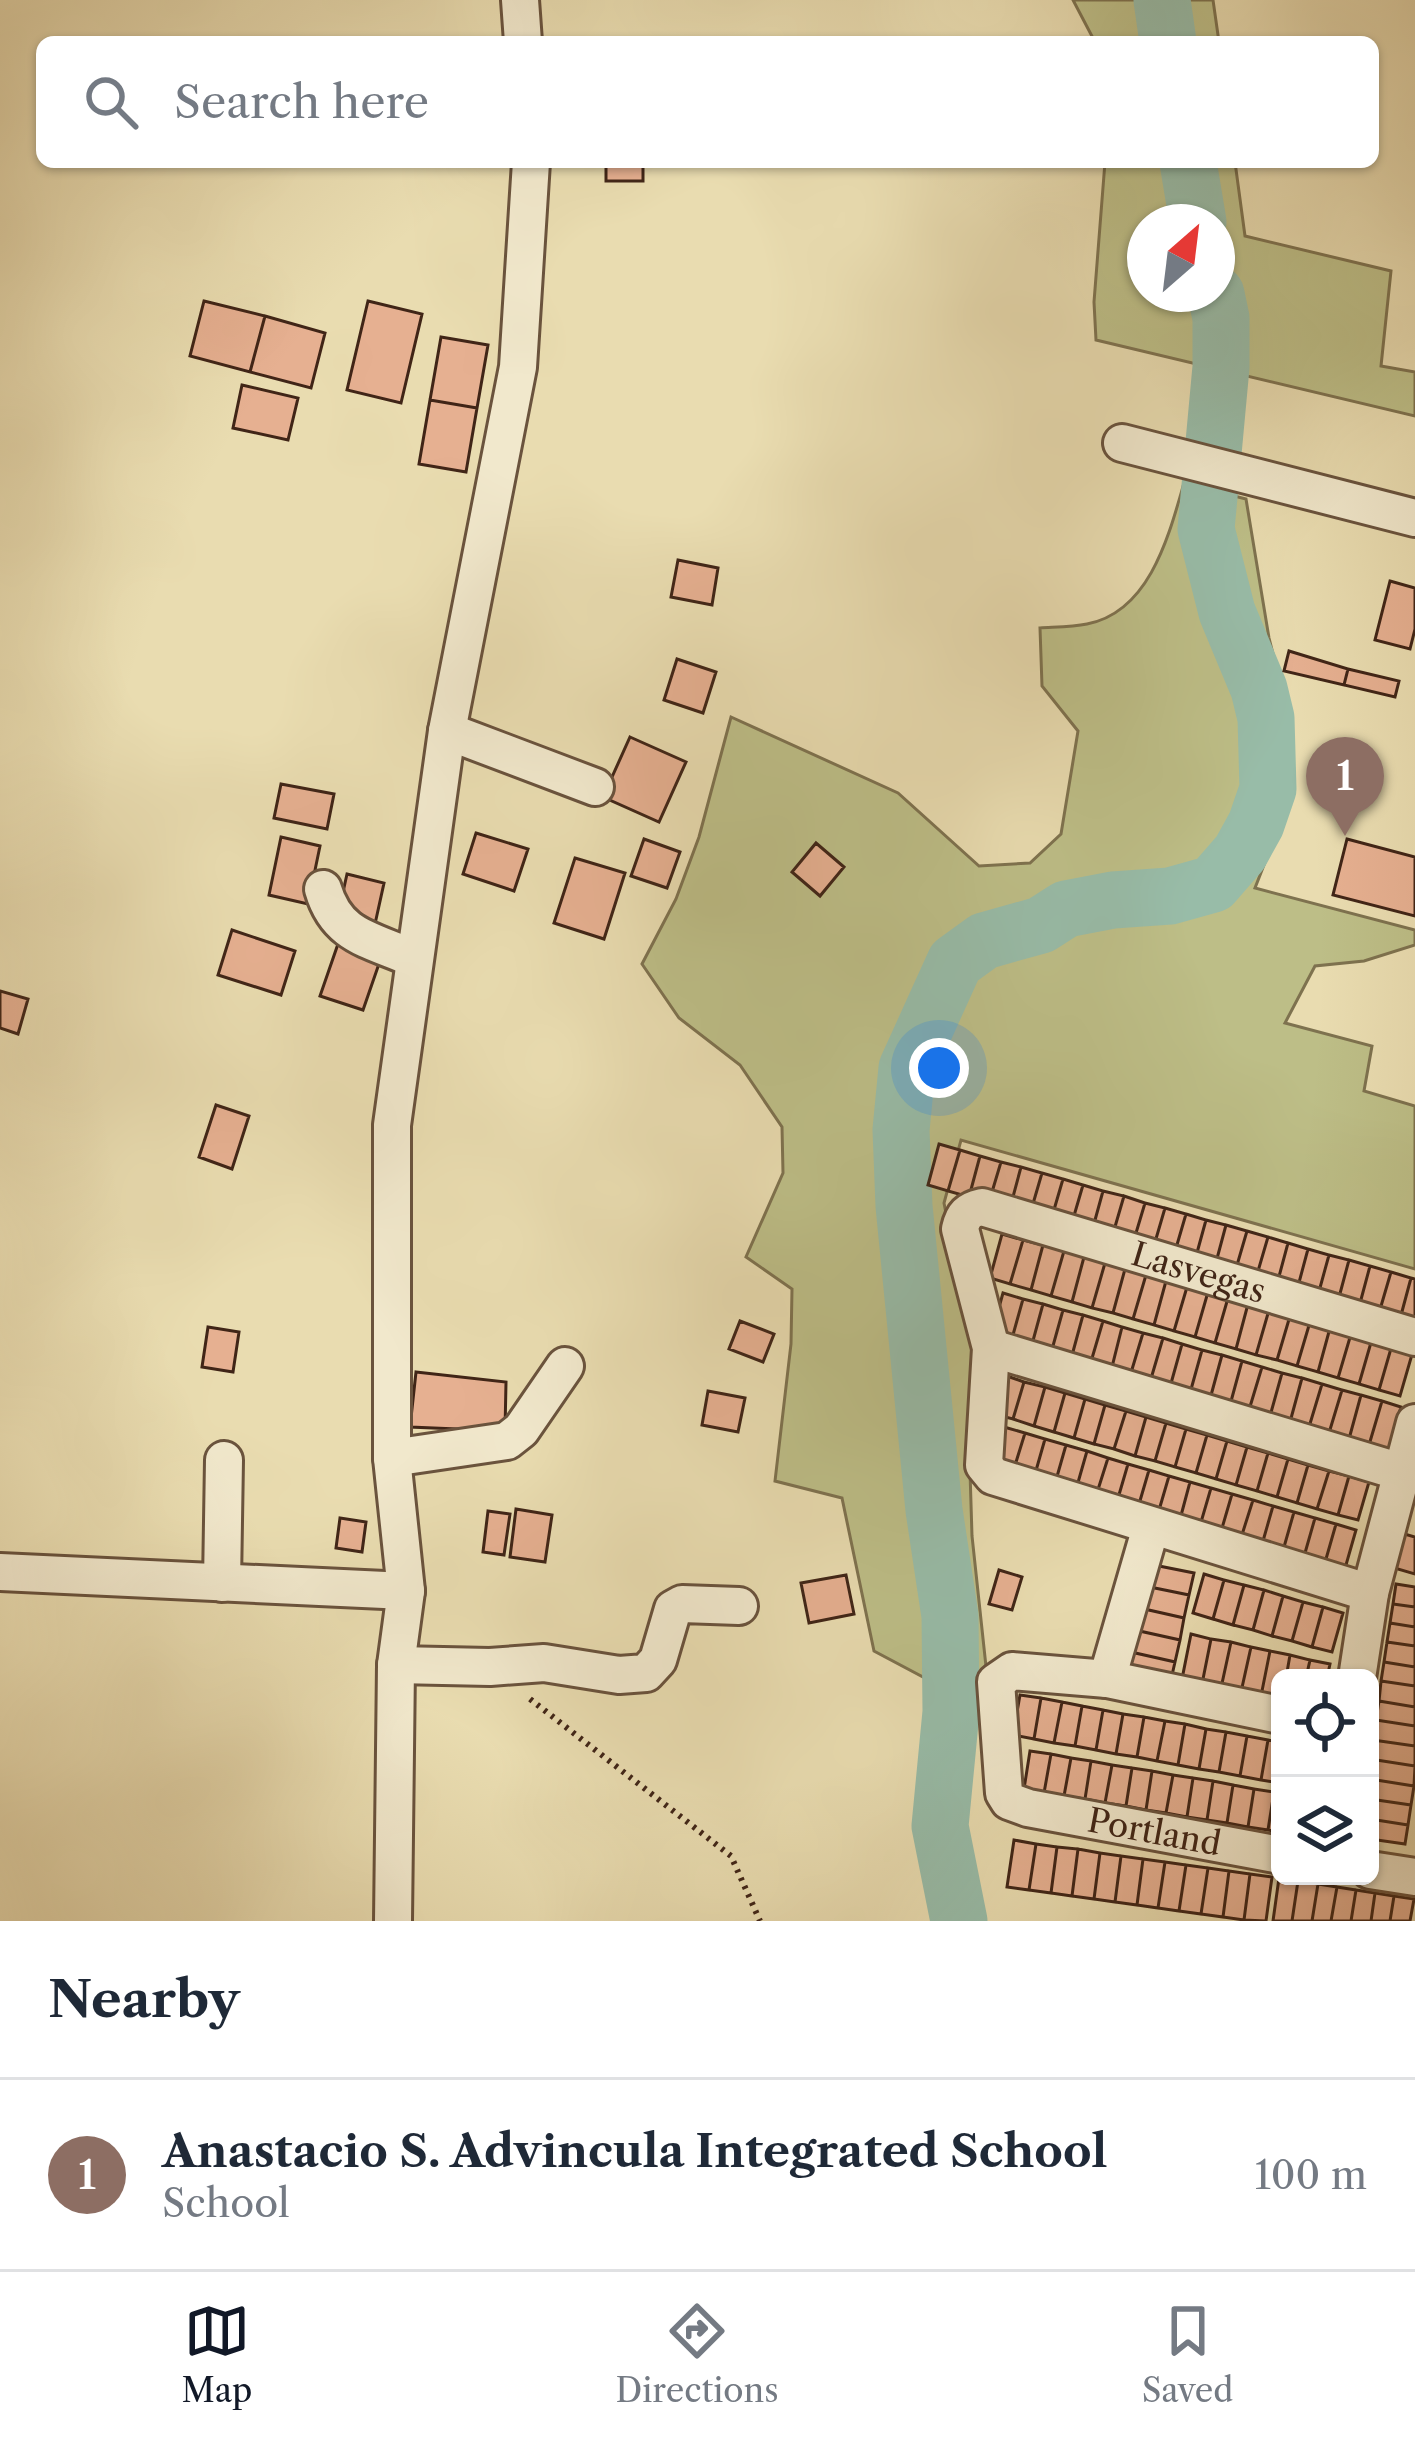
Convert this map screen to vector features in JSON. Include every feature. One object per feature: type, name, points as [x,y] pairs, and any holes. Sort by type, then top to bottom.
[{"type":"street","points":[[520,0],[523,36]]},
{"type":"street","points":[[393,1921],[396,1665],[406,1592],[392,1459],[392,1125],[446,731],[518,367],[531,168]]},
{"type":"street","points":[[1122,443],[1415,518]]},
{"type":"street","points":[[446,731],[595,787]]},
{"type":"street","points":[[323,889],[340,926],[412,958]]},
{"type":"street","name":"Lasvegas","points":[[991,1348],[960,1229],[962,1217],[982,1207],[1415,1336]]},
{"type":"street","points":[[1370,1593],[1000,1479],[984,1465],[991,1348],[1401,1472]]},
{"type":"street","points":[[392,1459],[507,1441],[521,1430],[566,1366]]},
{"type":"street","points":[[1358,1669],[1370,1593],[1415,1424]]},
{"type":"street","points":[[222,1582],[224,1460]]},
{"type":"street","points":[[1151,1527],[1108,1679],[1271,1713]]},
{"type":"street","points":[[0,1572],[406,1592]]},
{"type":"street","points":[[396,1665],[544,1663],[619,1675],[646,1673],[658,1660],[673,1609],[682,1604],[739,1606]]},
{"type":"street","name":"Portland","points":[[1108,1679],[1012,1671],[998,1678],[1004,1793],[1009,1801],[1271,1853]]},
{"type":"street","points":[[1379,1871],[1415,1877]]},
{"type":"path","points":[[490,1667],[731,1856],[760,1921]]},
{"type":"green space","points":[[1073,0],[1213,0],[1218,36],[1092,36]]},
{"type":"green space","points":[[1105,168],[1236,168],[1245,236],[1391,271],[1381,366],[1415,372],[1415,416],[1096,340],[1094,302]]},
{"type":"green space","points":[[1184,483],[1246,499],[1269,638],[1291,724],[1292,772],[1283,816],[1255,888],[1415,930],[1415,945],[1364,961],[1315,966],[1285,1023],[1372,1046],[1364,1091],[1415,1106],[1415,1269],[961,1140],[944,1203],[974,1354],[969,1439],[972,1536],[991,1713],[874,1651],[842,1498],[775,1481],[791,1344],[792,1289],[746,1257],[783,1173],[782,1127],[740,1065],[679,1018],[642,964],[676,899],[699,837],[731,717],[898,793],[979,866],[1030,863],[1061,834],[1078,731],[1042,686],[1040,628],[1087,624],[1127,604],[1163,547]]},
{"type":"building","points":[[606,168],[643,168],[643,181],[606,181]]},
{"type":"building","points":[[204,301],[265,316],[250,372],[190,356]]},
{"type":"building","points":[[368,301],[422,314],[401,403],[347,390]]},
{"type":"building","points":[[265,316],[325,333],[311,388],[250,372]]},
{"type":"building","points":[[441,337],[488,345],[477,408],[430,400]]},
{"type":"building","points":[[242,385],[298,398],[288,440],[233,428]]},
{"type":"building","points":[[430,400],[477,408],[466,472],[419,464]]},
{"type":"building","points":[[678,560],[718,568],[712,605],[671,597]]},
{"type":"building","points":[[1390,581],[1415,588],[1410,649],[1375,640]]},
{"type":"building","points":[[1289,651],[1348,669],[1344,685],[1284,671]]},
{"type":"building","points":[[677,659],[716,672],[703,713],[664,700]]},
{"type":"building","points":[[1348,669],[1399,681],[1395,697],[1344,685]]},
{"type":"building","points":[[630,737],[686,762],[659,822],[603,797]]},
{"type":"building","points":[[281,784],[334,794],[327,829],[274,818]]},
{"type":"building","points":[[476,833],[528,849],[514,891],[463,874]]},
{"type":"building","points":[[281,837],[320,846],[308,904],[269,895]]},
{"type":"building","points":[[644,839],[680,852],[667,888],[631,876]]},
{"type":"building","points":[[1347,839],[1415,857],[1415,916],[1333,895]]},
{"type":"building","points":[[816,843],[844,867],[820,896],[792,872]]},
{"type":"building","points":[[575,858],[625,873],[604,939],[554,923]]},
{"type":"building","points":[[347,874],[384,883],[375,924],[338,915]]},
{"type":"building","points":[[232,930],[295,951],[281,995],[218,975]]},
{"type":"building","points":[[338,944],[381,958],[363,1010],[320,996]]},
{"type":"building","points":[[0,991],[28,999],[18,1034],[0,1028]]},
{"type":"building","points":[[216,1105],[249,1116],[232,1169],[199,1157]]},
{"type":"building","points":[[939,1144],[960,1150],[948,1191],[928,1185]]},
{"type":"building","points":[[960,1150],[980,1156],[969,1197],[948,1191]]},
{"type":"building","points":[[980,1156],[1001,1162],[989,1202],[969,1197]]},
{"type":"building","points":[[1001,1162],[1021,1167],[1010,1208],[989,1202]]},
{"type":"building","points":[[1021,1167],[1042,1173],[1030,1214],[1010,1208]]},
{"type":"building","points":[[1042,1173],[1063,1179],[1051,1220],[1030,1214]]},
{"type":"building","points":[[1063,1179],[1083,1185],[1071,1226],[1051,1220]]},
{"type":"building","points":[[1083,1185],[1103,1191],[1092,1231],[1071,1226]]},
{"type":"building","points":[[1103,1191],[1124,1196],[1112,1237],[1092,1231]]},
{"type":"building","points":[[1124,1196],[1145,1203],[1133,1243],[1112,1237]]},
{"type":"building","points":[[1145,1203],[1165,1208],[1153,1249],[1133,1243]]},
{"type":"building","points":[[1165,1208],[1186,1214],[1174,1255],[1153,1249]]},
{"type":"building","points":[[1186,1214],[1206,1220],[1195,1260],[1174,1255]]},
{"type":"building","points":[[1206,1220],[1226,1225],[1215,1266],[1195,1260]]},
{"type":"building","points":[[1226,1225],[1247,1231],[1235,1272],[1215,1266]]},
{"type":"building","points":[[1247,1231],[1268,1237],[1256,1278],[1235,1272]]},
{"type":"building","points":[[1002,1234],[1023,1240],[1010,1284],[990,1278]]},
{"type":"building","points":[[1268,1237],[1288,1243],[1277,1284],[1256,1278]]},
{"type":"building","points":[[1023,1240],[1043,1245],[1031,1290],[1010,1284]]},
{"type":"building","points":[[1288,1243],[1308,1249],[1297,1290],[1277,1284]]},
{"type":"building","points":[[1043,1245],[1064,1251],[1051,1296],[1031,1290]]},
{"type":"building","points":[[1308,1249],[1329,1255],[1318,1295],[1297,1290]]},
{"type":"building","points":[[1064,1251],[1084,1257],[1072,1302],[1051,1296]]},
{"type":"building","points":[[1329,1255],[1349,1260],[1338,1301],[1318,1295]]},
{"type":"building","points":[[1084,1257],[1105,1263],[1092,1308],[1072,1302]]},
{"type":"building","points":[[1349,1260],[1370,1266],[1359,1307],[1338,1301]]},
{"type":"building","points":[[1105,1263],[1125,1269],[1113,1313],[1092,1308]]},
{"type":"building","points":[[1370,1266],[1391,1272],[1379,1313],[1359,1307]]},
{"type":"building","points":[[1125,1269],[1146,1275],[1133,1319],[1113,1313]]},
{"type":"building","points":[[1391,1272],[1411,1278],[1400,1319],[1379,1313]]},
{"type":"building","points":[[1146,1275],[1166,1281],[1154,1325],[1133,1319]]},
{"type":"building","points":[[1411,1278],[1415,1279],[1415,1323],[1400,1319]]},
{"type":"building","points":[[1166,1281],[1187,1287],[1174,1331],[1154,1325]]},
{"type":"building","points":[[1187,1287],[1208,1292],[1195,1337],[1174,1331]]},
{"type":"building","points":[[1208,1292],[1228,1298],[1215,1343],[1195,1337]]},
{"type":"building","points":[[1003,1293],[1023,1299],[1011,1342],[991,1336]]},
{"type":"building","points":[[1228,1298],[1248,1304],[1236,1349],[1215,1343]]},
{"type":"building","points":[[1023,1299],[1043,1304],[1031,1348],[1011,1342]]},
{"type":"building","points":[[1043,1304],[1063,1310],[1051,1353],[1031,1348]]},
{"type":"building","points":[[1248,1304],[1269,1310],[1256,1355],[1236,1349]]},
{"type":"building","points":[[1063,1310],[1083,1315],[1071,1359],[1051,1353]]},
{"type":"building","points":[[1269,1310],[1290,1316],[1277,1360],[1256,1355]]},
{"type":"building","points":[[1083,1315],[1103,1321],[1090,1365],[1071,1359]]},
{"type":"building","points":[[1290,1316],[1310,1322],[1297,1366],[1277,1360]]},
{"type":"building","points":[[740,1321],[774,1334],[763,1362],[729,1349]]},
{"type":"building","points":[[1103,1321],[1122,1327],[1111,1371],[1090,1365]]},
{"type":"building","points":[[1310,1322],[1330,1328],[1318,1372],[1297,1366]]},
{"type":"building","points":[[208,1327],[239,1332],[233,1372],[202,1367]]},
{"type":"building","points":[[1122,1327],[1143,1333],[1130,1376],[1111,1371]]},
{"type":"building","points":[[1330,1328],[1351,1334],[1338,1378],[1318,1372]]},
{"type":"building","points":[[1143,1333],[1163,1338],[1150,1382],[1130,1376]]},
{"type":"building","points":[[1351,1334],[1372,1339],[1359,1384],[1338,1378]]},
{"type":"building","points":[[1163,1338],[1182,1344],[1170,1387],[1150,1382]]},
{"type":"building","points":[[1372,1339],[1392,1345],[1379,1390],[1359,1384]]},
{"type":"building","points":[[1182,1344],[1202,1350],[1190,1393],[1170,1387]]},
{"type":"building","points":[[1392,1345],[1413,1351],[1400,1396],[1379,1390]]},
{"type":"building","points":[[1202,1350],[1222,1355],[1210,1399],[1190,1393]]},
{"type":"building","points":[[1222,1355],[1242,1361],[1230,1405],[1210,1399]]},
{"type":"building","points":[[1242,1361],[1262,1367],[1249,1410],[1230,1405]]},
{"type":"building","points":[[1262,1367],[1282,1373],[1270,1416],[1249,1410]]},
{"type":"building","points":[[416,1372],[506,1382],[505,1431],[410,1427]]},
{"type":"building","points":[[1282,1373],[1302,1378],[1290,1422],[1270,1416]]},
{"type":"building","points":[[1004,1375],[1024,1382],[1013,1419],[993,1414]]},
{"type":"building","points":[[1302,1378],[1322,1384],[1309,1427],[1290,1422]]},
{"type":"building","points":[[1024,1382],[1045,1387],[1034,1426],[1013,1419]]},
{"type":"building","points":[[1322,1384],[1342,1390],[1329,1433],[1309,1427]]},
{"type":"building","points":[[1045,1387],[1065,1393],[1054,1432],[1034,1426]]},
{"type":"building","points":[[1342,1390],[1361,1395],[1349,1439],[1329,1433]]},
{"type":"building","points":[[708,1391],[745,1398],[738,1432],[702,1425]]},
{"type":"building","points":[[1065,1393],[1085,1399],[1074,1438],[1054,1432]]},
{"type":"building","points":[[1361,1395],[1382,1401],[1369,1445],[1349,1439]]},
{"type":"building","points":[[1085,1399],[1105,1405],[1094,1444],[1074,1438]]},
{"type":"building","points":[[1382,1401],[1401,1407],[1389,1450],[1369,1445]]},
{"type":"building","points":[[1105,1405],[1126,1411],[1114,1449],[1094,1444]]},
{"type":"building","points":[[1126,1411],[1146,1417],[1135,1456],[1114,1449]]},
{"type":"building","points":[[1146,1417],[1166,1423],[1155,1461],[1135,1456]]},
{"type":"building","points":[[1166,1423],[1186,1429],[1175,1467],[1155,1461]]},
{"type":"building","points":[[1004,1427],[1025,1433],[1012,1475],[992,1469]]},
{"type":"building","points":[[1186,1429],[1207,1435],[1196,1473],[1175,1467]]},
{"type":"building","points":[[1025,1433],[1045,1439],[1033,1481],[1012,1475]]},
{"type":"building","points":[[1207,1435],[1227,1441],[1216,1479],[1196,1473]]},
{"type":"building","points":[[1045,1439],[1066,1445],[1054,1487],[1033,1481]]},
{"type":"building","points":[[1227,1441],[1247,1447],[1236,1485],[1216,1479]]},
{"type":"building","points":[[1066,1445],[1087,1451],[1075,1493],[1054,1487]]},
{"type":"building","points":[[1247,1447],[1268,1453],[1257,1491],[1236,1485]]},
{"type":"building","points":[[1087,1451],[1108,1458],[1095,1499],[1075,1493]]},
{"type":"building","points":[[1268,1453],[1288,1459],[1277,1497],[1257,1491]]},
{"type":"building","points":[[1108,1458],[1128,1464],[1116,1505],[1095,1499]]},
{"type":"building","points":[[1288,1459],[1308,1465],[1297,1503],[1277,1497]]},
{"type":"building","points":[[1128,1464],[1149,1470],[1137,1511],[1116,1505]]},
{"type":"building","points":[[1308,1465],[1329,1471],[1317,1509],[1297,1503]]},
{"type":"building","points":[[1149,1470],[1169,1476],[1157,1517],[1137,1511]]},
{"type":"building","points":[[1329,1471],[1349,1476],[1338,1515],[1317,1509]]},
{"type":"building","points":[[1169,1476],[1190,1482],[1179,1523],[1157,1517]]},
{"type":"building","points":[[1349,1476],[1369,1482],[1358,1520],[1338,1515]]},
{"type":"building","points":[[1190,1482],[1211,1488],[1199,1529],[1179,1523]]},
{"type":"building","points":[[1211,1488],[1232,1494],[1220,1535],[1199,1529]]},
{"type":"building","points":[[1232,1494],[1253,1500],[1240,1541],[1220,1535]]},
{"type":"building","points":[[1253,1500],[1273,1506],[1261,1548],[1240,1541]]},
{"type":"building","points":[[1273,1506],[1294,1512],[1282,1554],[1261,1548]]},
{"type":"building","points":[[516,1509],[552,1515],[545,1562],[510,1557]]},
{"type":"building","points":[[488,1511],[510,1514],[504,1555],[483,1552]]},
{"type":"building","points":[[1294,1512],[1315,1518],[1303,1560],[1282,1554]]},
{"type":"building","points":[[340,1518],[366,1522],[362,1552],[336,1548]]},
{"type":"building","points":[[1315,1518],[1336,1524],[1324,1566],[1303,1560]]},
{"type":"building","points":[[1336,1524],[1356,1530],[1344,1572],[1324,1566]]},
{"type":"building","points":[[1401,1533],[1415,1537],[1415,1574],[1391,1567]]},
{"type":"building","points":[[1149,1564],[1194,1573],[1189,1595],[1145,1586]]},
{"type":"building","points":[[999,1570],[1022,1577],[1012,1610],[989,1604]]},
{"type":"building","points":[[1204,1574],[1224,1580],[1213,1619],[1193,1613]]},
{"type":"building","points":[[846,1575],[854,1614],[809,1623],[801,1583]]},
{"type":"building","points":[[1224,1580],[1244,1585],[1233,1625],[1213,1619]]},
{"type":"building","points":[[1396,1584],[1415,1587],[1415,1607],[1393,1604]]},
{"type":"building","points":[[1244,1585],[1264,1590],[1253,1630],[1233,1625]]},
{"type":"building","points":[[1145,1586],[1189,1595],[1184,1618],[1140,1608]]},
{"type":"building","points":[[1264,1590],[1283,1596],[1272,1636],[1253,1630]]},
{"type":"building","points":[[1283,1596],[1303,1602],[1292,1641],[1272,1636]]},
{"type":"building","points":[[1303,1602],[1323,1607],[1312,1647],[1292,1641]]},
{"type":"building","points":[[1393,1604],[1415,1607],[1415,1627],[1390,1623]]},
{"type":"building","points":[[1323,1607],[1343,1613],[1332,1652],[1312,1647]]},
{"type":"building","points":[[1140,1608],[1184,1618],[1180,1640],[1135,1630]]},
{"type":"building","points":[[1390,1623],[1415,1627],[1415,1646],[1387,1642]]},
{"type":"building","points":[[1135,1630],[1180,1640],[1175,1662],[1131,1652]]},
{"type":"building","points":[[1191,1634],[1211,1639],[1202,1684],[1182,1679]]},
{"type":"building","points":[[1211,1639],[1231,1642],[1221,1688],[1202,1684]]},
{"type":"building","points":[[1231,1642],[1251,1647],[1241,1692],[1221,1688]]},
{"type":"building","points":[[1387,1642],[1415,1646],[1415,1667],[1384,1662]]},
{"type":"building","points":[[1251,1647],[1270,1651],[1261,1696],[1241,1692]]},
{"type":"building","points":[[1270,1651],[1290,1655],[1288,1669],[1271,1669],[1271,1698],[1261,1696]]},
{"type":"building","points":[[1131,1652],[1175,1662],[1170,1684],[1126,1674]]},
{"type":"building","points":[[1290,1655],[1310,1660],[1308,1669],[1288,1669]]},
{"type":"building","points":[[1310,1660],[1330,1664],[1329,1669],[1308,1669]]},
{"type":"building","points":[[1384,1662],[1415,1667],[1415,1686],[1381,1681]]},
{"type":"building","points":[[1381,1681],[1415,1686],[1415,1707],[1379,1701]]},
{"type":"building","points":[[1020,1695],[1041,1698],[1034,1739],[1013,1735]]},
{"type":"building","points":[[1041,1698],[1062,1702],[1054,1743],[1034,1739]]},
{"type":"building","points":[[1379,1701],[1415,1707],[1415,1726],[1379,1720]]},
{"type":"building","points":[[1062,1702],[1082,1706],[1075,1746],[1054,1743]]},
{"type":"building","points":[[1082,1706],[1103,1710],[1096,1750],[1075,1746]]},
{"type":"building","points":[[1103,1710],[1123,1714],[1116,1754],[1096,1750]]},
{"type":"building","points":[[1123,1714],[1144,1717],[1137,1757],[1116,1754]]},
{"type":"building","points":[[1144,1717],[1165,1721],[1157,1761],[1137,1757]]},
{"type":"building","points":[[1379,1720],[1415,1726],[1415,1746],[1379,1741]]},
{"type":"building","points":[[1165,1721],[1185,1724],[1178,1765],[1157,1761]]},
{"type":"building","points":[[1185,1724],[1206,1729],[1199,1769],[1178,1765]]},
{"type":"building","points":[[1206,1729],[1226,1732],[1219,1772],[1199,1769]]},
{"type":"building","points":[[1226,1732],[1247,1736],[1240,1776],[1219,1772]]},
{"type":"building","points":[[1247,1736],[1268,1740],[1261,1780],[1240,1776]]},
{"type":"building","points":[[1268,1740],[1271,1740],[1271,1782],[1261,1780]]},
{"type":"building","points":[[1379,1741],[1415,1746],[1415,1766],[1379,1760]]},
{"type":"building","points":[[1030,1751],[1051,1754],[1044,1793],[1024,1789]]},
{"type":"building","points":[[1051,1754],[1071,1758],[1064,1796],[1044,1793]]},
{"type":"building","points":[[1071,1758],[1091,1761],[1085,1799],[1064,1796]]},
{"type":"building","points":[[1379,1760],[1415,1766],[1414,1786],[1379,1780]]},
{"type":"building","points":[[1091,1761],[1112,1765],[1105,1803],[1085,1799]]},
{"type":"building","points":[[1112,1765],[1132,1768],[1126,1806],[1105,1803]]},
{"type":"building","points":[[1132,1768],[1152,1771],[1146,1810],[1126,1806]]},
{"type":"building","points":[[1152,1771],[1173,1775],[1166,1813],[1146,1810]]},
{"type":"building","points":[[1173,1775],[1193,1778],[1187,1817],[1166,1813]]},
{"type":"building","points":[[1193,1778],[1213,1781],[1207,1820],[1187,1817]]},
{"type":"building","points":[[1379,1780],[1414,1786],[1411,1805],[1379,1800]]},
{"type":"building","points":[[1213,1781],[1233,1785],[1227,1823],[1207,1820]]},
{"type":"building","points":[[1233,1785],[1254,1789],[1248,1827],[1227,1823]]},
{"type":"building","points":[[1254,1789],[1271,1792],[1268,1830],[1248,1827]]},
{"type":"building","points":[[1379,1800],[1411,1805],[1408,1825],[1379,1820]]},
{"type":"building","points":[[1379,1820],[1408,1825],[1405,1844],[1379,1840]]},
{"type":"building","points":[[1014,1840],[1036,1844],[1029,1890],[1007,1887]]},
{"type":"building","points":[[1036,1844],[1057,1847],[1051,1893],[1029,1890]]},
{"type":"building","points":[[1057,1847],[1078,1849],[1072,1896],[1051,1893]]},
{"type":"building","points":[[1078,1849],[1100,1853],[1094,1899],[1072,1896]]},
{"type":"building","points":[[1100,1853],[1121,1856],[1115,1902],[1094,1899]]},
{"type":"building","points":[[1121,1856],[1143,1859],[1137,1905],[1115,1902]]},
{"type":"building","points":[[1143,1859],[1165,1862],[1158,1908],[1137,1905]]},
{"type":"building","points":[[1165,1862],[1186,1865],[1179,1911],[1158,1908]]},
{"type":"building","points":[[1186,1865],[1208,1868],[1201,1914],[1179,1911]]},
{"type":"building","points":[[1208,1868],[1229,1871],[1223,1917],[1201,1914]]},
{"type":"building","points":[[1229,1871],[1250,1874],[1244,1920],[1223,1917]]},
{"type":"building","points":[[1250,1874],[1271,1877],[1266,1921],[1244,1920]]},
{"type":"building","points":[[1278,1885],[1297,1885],[1292,1921],[1273,1921]]},
{"type":"building","points":[[1297,1885],[1318,1885],[1312,1921],[1292,1921]]},
{"type":"building","points":[[1318,1885],[1337,1887],[1331,1921],[1312,1921]]},
{"type":"building","points":[[1337,1887],[1356,1890],[1351,1921],[1331,1921]]},
{"type":"building","points":[[1356,1890],[1375,1893],[1371,1921],[1351,1921]]},
{"type":"building","points":[[1375,1893],[1394,1896],[1390,1921],[1371,1921]]},
{"type":"building","points":[[1394,1896],[1414,1899],[1410,1921],[1390,1921]]},
{"type":"waterway","points":[[1162,0],[1167,36]]},
{"type":"waterway","points":[[1189,168],[1195,204]]},
{"type":"waterway","points":[[959,1921],[940,1826],[951,1712],[950,1616],[934,1510],[904,1206],[901,1130],[907,1068],[955,962],[984,941],[1041,925],[1066,909],[1170,896],[1213,884],[1240,853],[1256,824],[1268,789],[1266,718],[1227,612],[1206,529],[1221,367],[1220,312]]},
{"type":"place","name":"Anastacio S. Advincula Integrated School","points":[[1345,836]]}]
